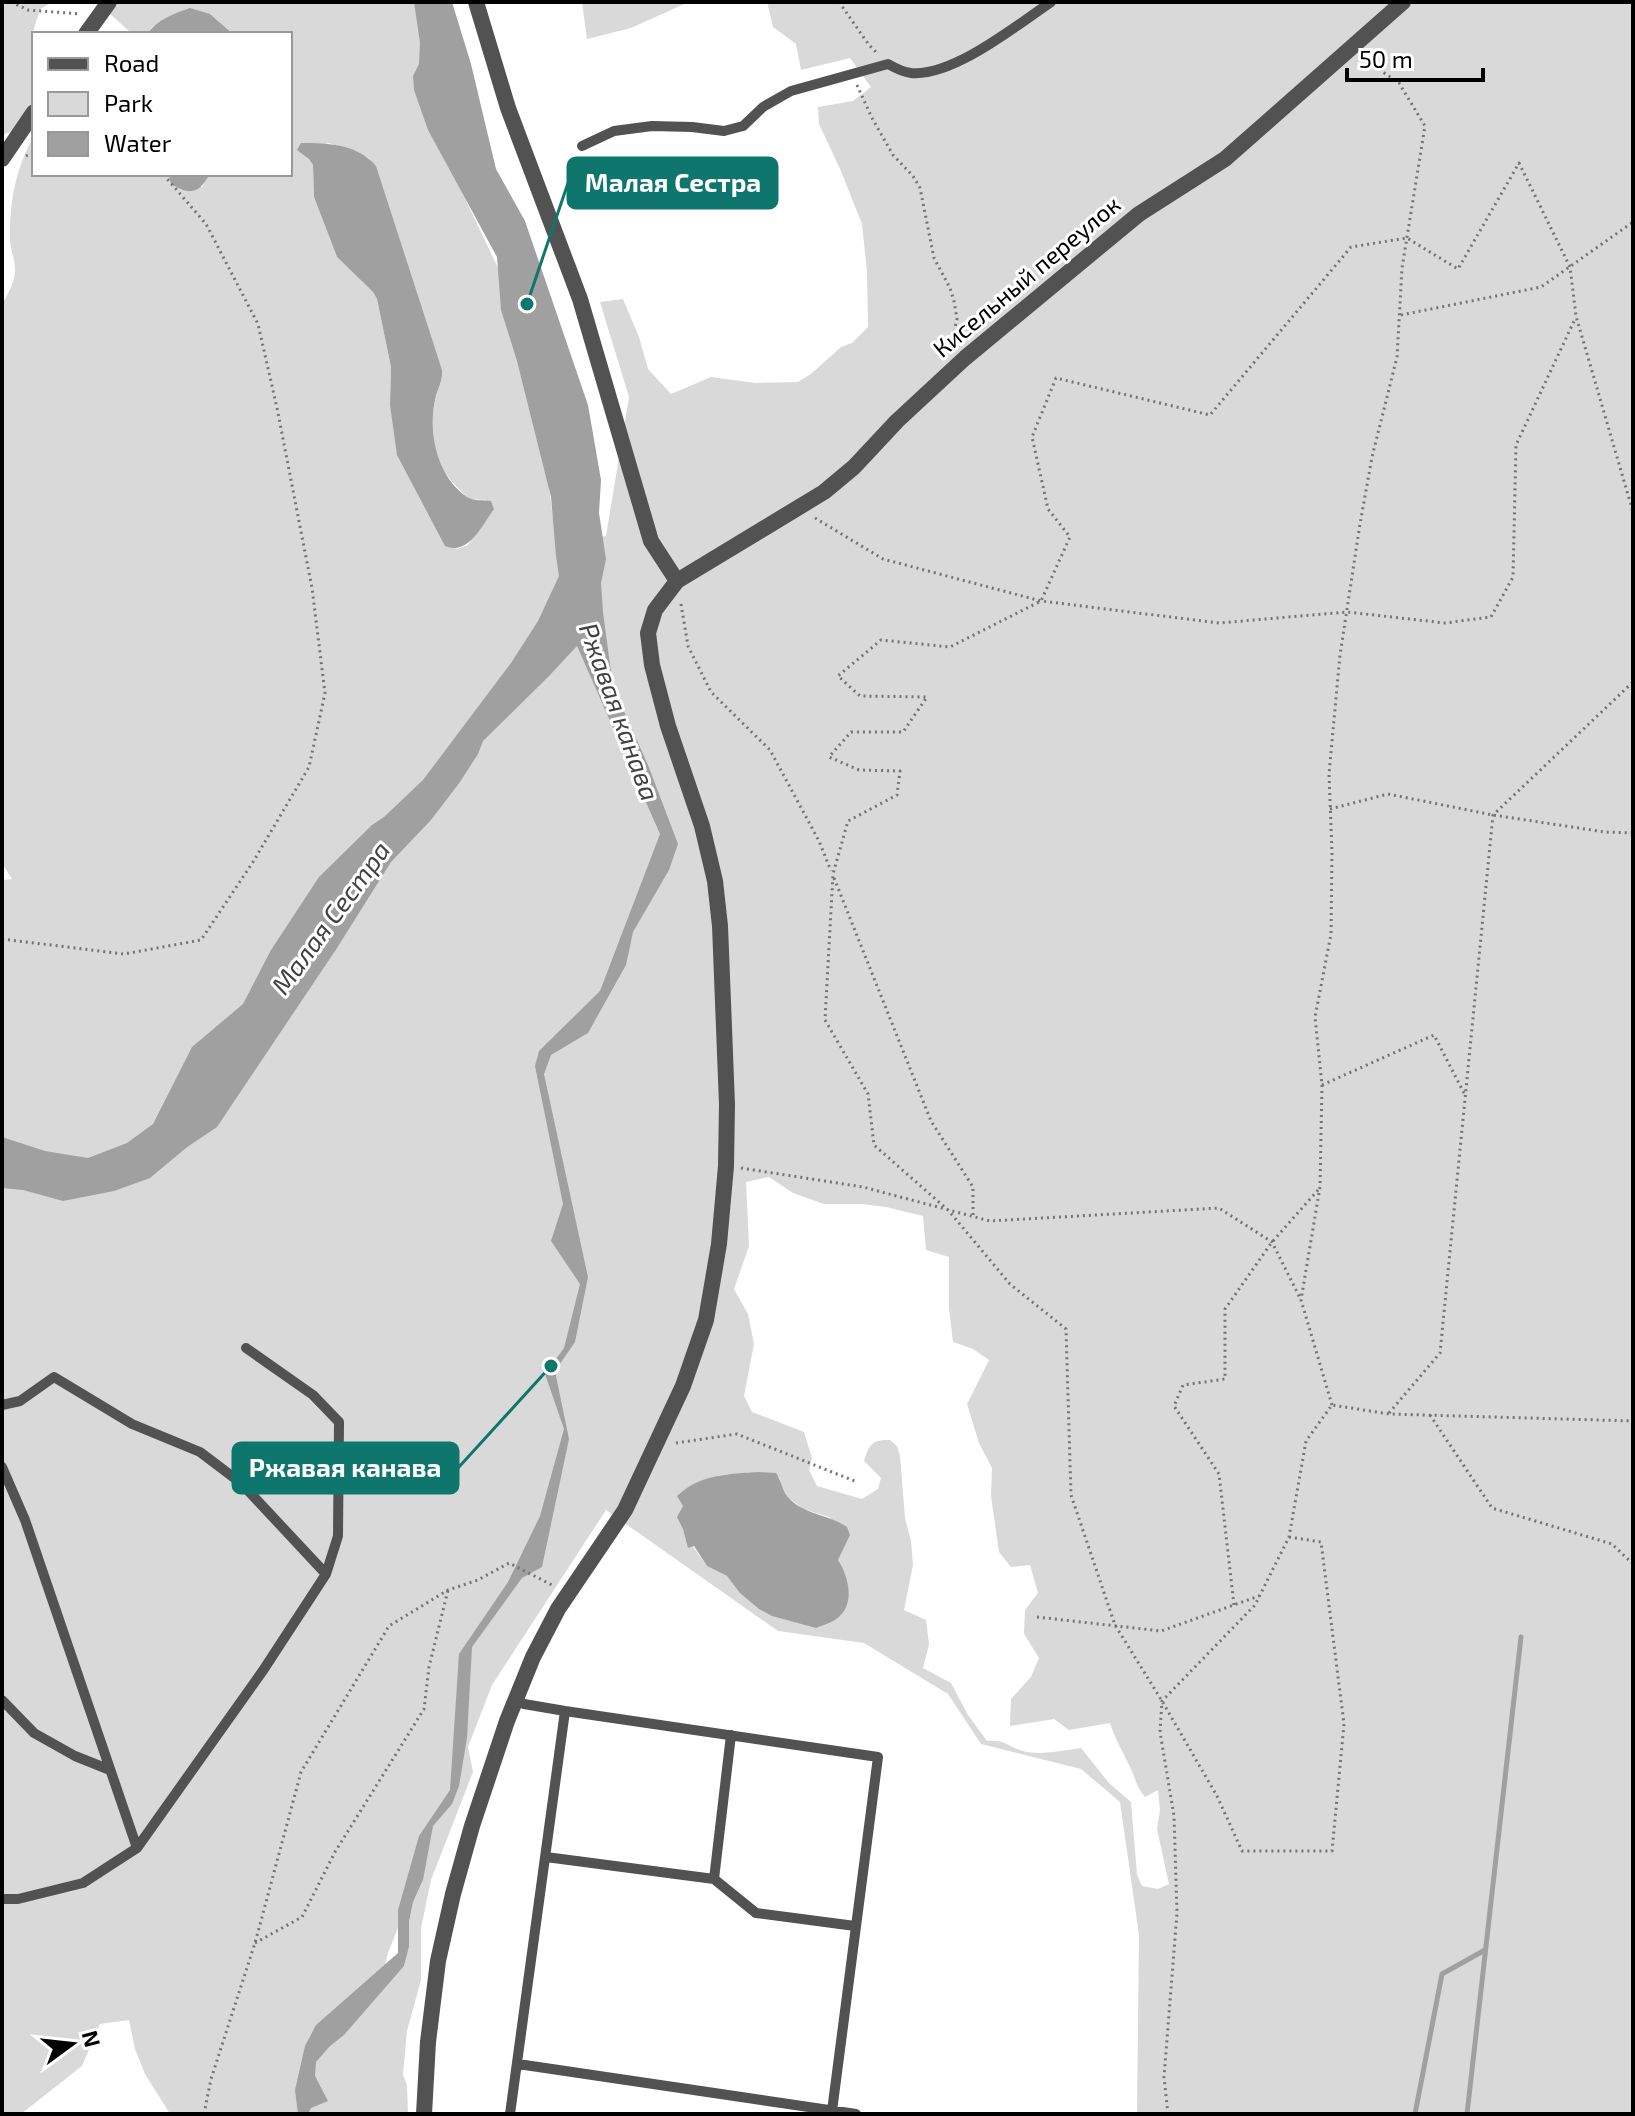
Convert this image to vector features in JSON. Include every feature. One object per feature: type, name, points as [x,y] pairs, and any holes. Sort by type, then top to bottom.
[{"type":"street","points":[[90,27],[109,2]]},
{"type":"street","points":[[424,2114],[428,2042],[438,1961],[472,1826],[533,1657],[568,1593],[625,1510],[683,1386],[706,1320],[719,1244],[726,1166],[726,1050],[715,881],[702,826],[668,726],[652,665],[648,633],[655,610],[677,581],[651,541],[580,299],[508,108],[476,2]]},
{"type":"street","name":"Кисельный переулок","points":[[677,581],[824,492],[854,467],[946,375],[1139,214],[1225,159],[1403,2]]},
{"type":"street","points":[[2,159],[32,115]]},
{"type":"lane","points":[[582,146],[614,131],[652,126],[724,131],[743,126],[763,107],[791,91],[888,64],[913,74],[943,69],[973,54],[1051,2]]},
{"type":"lane","points":[[2,1899],[18,1899],[83,1883],[137,1848],[264,1669],[326,1574],[338,1536],[339,1422],[313,1395],[246,1348]]},
{"type":"lane","points":[[2,1405],[20,1401],[54,1377],[132,1424],[200,1452],[241,1483],[326,1574]]},
{"type":"lane","points":[[2,1467],[25,1520],[137,1848]]},
{"type":"lane","points":[[516,1699],[524,1704],[565,1711],[878,1757],[832,2111]]},
{"type":"lane","points":[[2,1700],[34,1733],[75,1756],[110,1770]]},
{"type":"lane","points":[[510,2114],[565,1711]]},
{"type":"lane","points":[[714,1879],[731,1735]]},
{"type":"lane","points":[[546,1857],[714,1879],[756,1913],[855,1926]]},
{"type":"lane","points":[[518,2064],[856,2114]]},
{"type":"path","points":[[11,2],[28,10],[80,14],[90,27]]},
{"type":"path","points":[[839,2],[869,45],[888,64]]},
{"type":"path","points":[[1301,1300],[1320,1187],[1322,1085],[1315,1017],[1331,934],[1329,774],[1340,655],[1372,457],[1397,357],[1402,268],[1425,126],[1399,83],[1350,49]]},
{"type":"path","points":[[851,74],[893,155],[920,188],[934,258],[950,288],[957,319],[946,375]]},
{"type":"path","points":[[1289,1537],[1321,1542],[1344,1724],[1332,1851],[1242,1851],[1217,1796],[1115,1625],[1071,1495],[1066,1329],[1010,1284],[948,1210],[874,1145],[868,1094],[825,1020],[833,874],[848,821],[897,795],[900,771],[859,770],[829,757],[851,732],[903,732],[927,697],[860,696],[838,676],[881,640],[950,647],[1041,601],[1070,537],[1048,509],[1032,437],[1056,378],[1210,415],[1351,247],[1407,238],[1458,269],[1519,163],[1570,267],[1576,316],[1633,512]]},
{"type":"path","points":[[2,939],[124,954],[201,940],[253,862],[309,767],[325,693],[312,588],[258,324],[206,224],[165,176]]},
{"type":"path","points":[[1400,315],[1541,287],[1633,222]]},
{"type":"path","points":[[798,508],[883,559],[1041,601],[1219,623],[1347,612],[1445,623],[1491,617],[1513,577],[1516,445],[1576,316]]},
{"type":"path","points":[[677,581],[688,646],[711,692],[770,750],[819,841],[931,1121],[973,1187],[973,1217]]},
{"type":"path","points":[[1389,1414],[1440,1353],[1493,815],[1633,682]]},
{"type":"path","points":[[1330,809],[1388,794],[1493,815],[1605,832],[1633,833]]},
{"type":"path","points":[[1322,1085],[1434,1035],[1465,1095]]},
{"type":"path","points":[[726,1166],[863,1187],[990,1221],[1219,1208],[1272,1242],[1301,1300],[1332,1405]]},
{"type":"path","points":[[1234,1605],[1219,1474],[1174,1406],[1183,1385],[1225,1379],[1225,1309],[1272,1242],[1320,1187]]},
{"type":"path","points":[[1332,1405],[1389,1414],[1633,1421]]},
{"type":"path","points":[[1168,2114],[1164,2077],[1177,1913],[1174,1816],[1160,1732],[1162,1701],[1255,1605],[1289,1537],[1306,1441],[1332,1405]]},
{"type":"path","points":[[1430,1415],[1492,1508],[1612,1544],[1633,1564]]},
{"type":"path","points":[[656,1446],[737,1434],[857,1482]]},
{"type":"path","points":[[204,2114],[211,2079],[255,1943],[301,1772],[389,1626],[448,1590],[478,1580],[509,1563],[568,1593]]},
{"type":"path","points":[[255,1943],[302,1917],[335,1852],[424,1709],[429,1667],[448,1590]]},
{"type":"path","points":[[1037,1617],[1161,1631],[1260,1596]]},
{"type":"green space","points":[[2,2],[53,2],[40,9],[32,32],[32,103],[15,130],[2,135]]},
{"type":"green space","points":[[117,2],[416,2],[421,9],[419,102],[510,293],[544,445],[556,544],[606,536],[629,397],[600,302],[623,299],[648,369],[671,394],[711,377],[756,383],[798,382],[841,347],[852,343],[868,327],[862,224],[819,124],[818,107],[853,101],[871,87],[850,58],[801,70],[796,44],[773,27],[767,2],[1633,2],[1633,2114],[1137,2114],[1139,1935],[1120,1802],[1081,1769],[981,1744],[948,1694],[864,1643],[778,1631],[606,1510],[492,1685],[468,1747],[473,1772],[431,1880],[421,1928],[421,1980],[407,2031],[403,2074],[407,2086],[408,2114],[170,2114],[145,2074],[135,2049],[129,2020],[100,2024],[82,2066],[21,2114],[2,2114],[2,880],[12,879],[2,863],[2,304],[15,273],[10,238],[12,199],[18,173],[32,140],[32,176],[174,176],[202,187],[209,176],[292,176],[292,32],[231,32],[210,14],[152,27],[148,32],[130,32],[109,13]],"holes":[[[328,143],[369,158],[442,370],[433,416],[437,458],[449,478],[469,499],[486,500],[493,509],[468,545],[457,549],[390,405],[391,367],[377,299],[337,257],[314,197],[313,165],[309,159]],[[769,1177],[793,1193],[824,1204],[862,1204],[923,1216],[926,1250],[949,1257],[949,1309],[953,1342],[973,1349],[989,1360],[967,1404],[979,1443],[992,1468],[991,1496],[999,1552],[1011,1567],[1030,1565],[1038,1593],[1025,1610],[1024,1634],[1039,1658],[1031,1677],[1011,1699],[1010,1726],[1054,1719],[1069,1730],[1110,1723],[1141,1792],[1145,1797],[1158,1790],[1160,1810],[1157,1829],[1169,1884],[1158,1889],[1142,1886],[1137,1875],[1131,1802],[1109,1783],[1081,1748],[1030,1752],[1002,1742],[987,1741],[968,1715],[951,1683],[923,1668],[929,1644],[926,1620],[904,1610],[913,1565],[897,1446],[890,1440],[884,1440],[870,1447],[864,1461],[881,1478],[878,1489],[862,1499],[817,1486],[809,1470],[812,1458],[804,1432],[752,1412],[744,1396],[754,1344],[748,1314],[734,1289],[749,1246],[746,1182]],[[758,1472],[779,1477],[789,1498],[803,1509],[829,1517],[849,1535],[837,1560],[846,1582],[847,1606],[751,1602],[727,1576],[707,1566],[686,1537],[683,1506],[720,1475]],[[425,1859],[423,1880],[413,1902],[409,1922],[409,1947],[404,1966],[378,1994],[388,1953]]]},
{"type":"green space","points":[[582,2],[689,2],[631,28],[587,39]]},
{"type":"water","points":[[414,2],[452,2],[471,64],[496,169],[525,221],[588,405],[601,480],[599,513],[606,559],[601,583],[613,687],[648,765],[678,844],[669,870],[633,932],[626,965],[588,1033],[551,1055],[544,1074],[588,1277],[575,1342],[555,1371],[569,1439],[542,1567],[522,1578],[472,1647],[467,1738],[459,1786],[452,1804],[433,1826],[423,1880],[413,1902],[404,1966],[316,2062],[315,2076],[328,2101],[311,2108],[308,2114],[298,2114],[295,2090],[305,2046],[316,2025],[398,1953],[398,1910],[419,1836],[450,1790],[459,1654],[508,1582],[540,1516],[564,1429],[545,1374],[564,1348],[580,1284],[551,1241],[563,1204],[535,1066],[539,1051],[600,991],[660,834],[577,646],[483,741],[460,782],[431,820],[391,862],[217,1127],[150,1178],[114,1191],[63,1201],[23,1190],[2,1188],[2,1137],[45,1151],[88,1158],[127,1143],[153,1124],[192,1047],[243,1004],[271,950],[319,877],[423,780],[511,663],[538,621],[559,576],[551,497],[501,310],[497,257],[428,130],[414,90],[413,76],[419,64],[420,43]]},
{"type":"water","points":[[190,8],[210,14],[231,32],[149,32],[172,15]]},
{"type":"water","points":[[301,143],[332,144],[351,149],[376,166],[442,370],[433,413],[437,453],[448,478],[457,488],[469,498],[491,501],[494,509],[474,537],[461,547],[445,546],[397,455],[390,405],[391,367],[377,299],[337,257],[314,197],[313,165],[297,150]]},
{"type":"water","points":[[169,176],[209,176],[194,191],[171,184]]},
{"type":"water","points":[[758,1472],[776,1473],[794,1503],[847,1527],[850,1535],[838,1560],[845,1573],[849,1596],[845,1610],[832,1622],[816,1628],[772,1616],[740,1593],[727,1576],[707,1566],[694,1546],[688,1548],[677,1517],[683,1506],[677,1496],[705,1479]]},
{"type":"waterway","points":[[1467,2114],[1521,1637]]},
{"type":"waterway","points":[[1415,2114],[1442,1974],[1485,1950]]},
{"type":"place","name":"Малая Сестра","points":[[527,304]]},
{"type":"place","name":"Ржавая канава","points":[[551,1366]]}]
